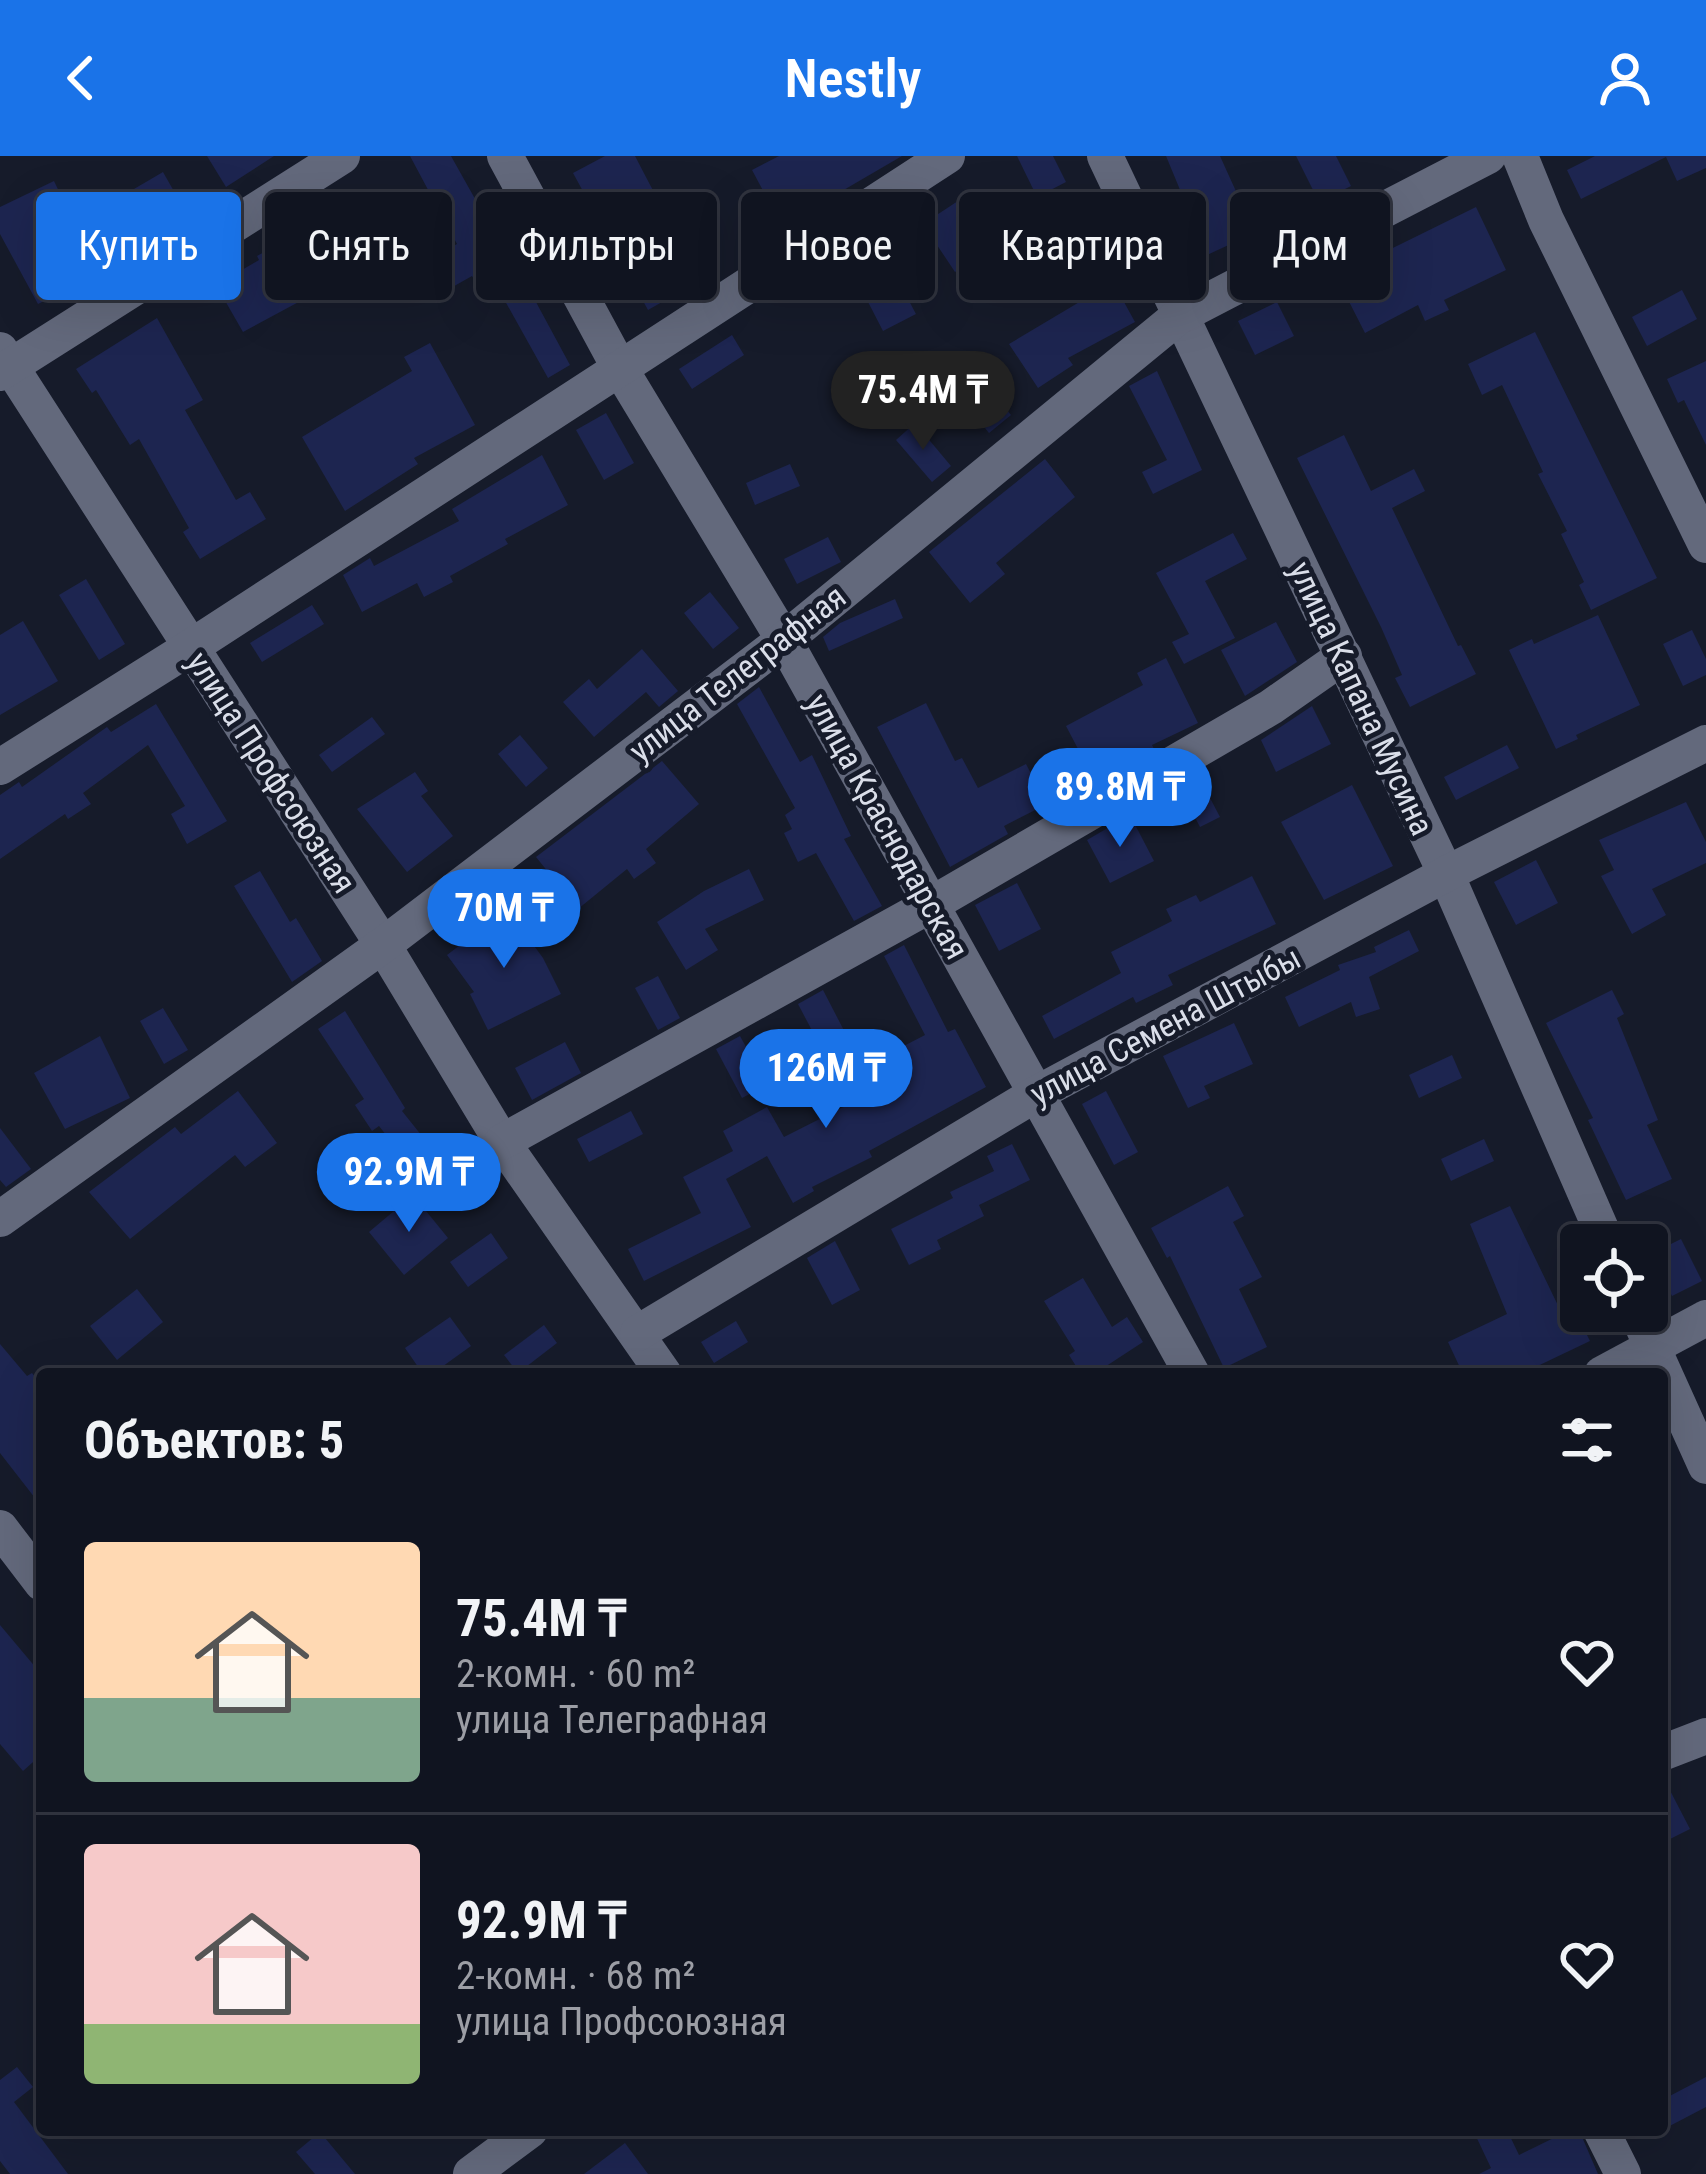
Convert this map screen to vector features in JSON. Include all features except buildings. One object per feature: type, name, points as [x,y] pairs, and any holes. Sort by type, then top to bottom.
[{"type":"street","points":[[3,363],[342,156]]},
{"type":"street","name":"улица Краснодарская","points":[[505,156],[619,367],[784,640],[1189,1368]]},
{"type":"street","points":[[0,767],[947,156]]},
{"type":"street","name":"улица Капана Мусина","points":[[1105,156],[1446,874],[1599,1224]]},
{"type":"street","name":"улица Телеграфная","points":[[0,1219],[383,945],[784,640],[1179,316],[1488,156]]},
{"type":"street","points":[[1520,156],[1546,220],[1706,545]]},
{"type":"street","name":"улица Профсоюзная","points":[[3,363],[383,945],[502,1142],[660,1368]]},
{"type":"street","points":[[502,1142],[932,904],[1271,707],[1344,656]]},
{"type":"street","name":"улица Семена Штыбы","points":[[638,1333],[1036,1094],[1446,874],[1706,742]]},
{"type":"street","points":[[1668,1324],[1706,1318]]},
{"type":"street","points":[[1608,1368],[1640,1332]]},
{"type":"street","points":[[1646,1332],[1662,1368]]},
{"type":"street","points":[[1668,1381],[1706,1466]]},
{"type":"street","points":[[0,1528],[36,1574]]},
{"type":"street","points":[[1668,1751],[1706,1736]]},
{"type":"street","points":[[471,2174],[517,2136]]},
{"type":"street","points":[[1604,2136],[1622,2174]]}]
